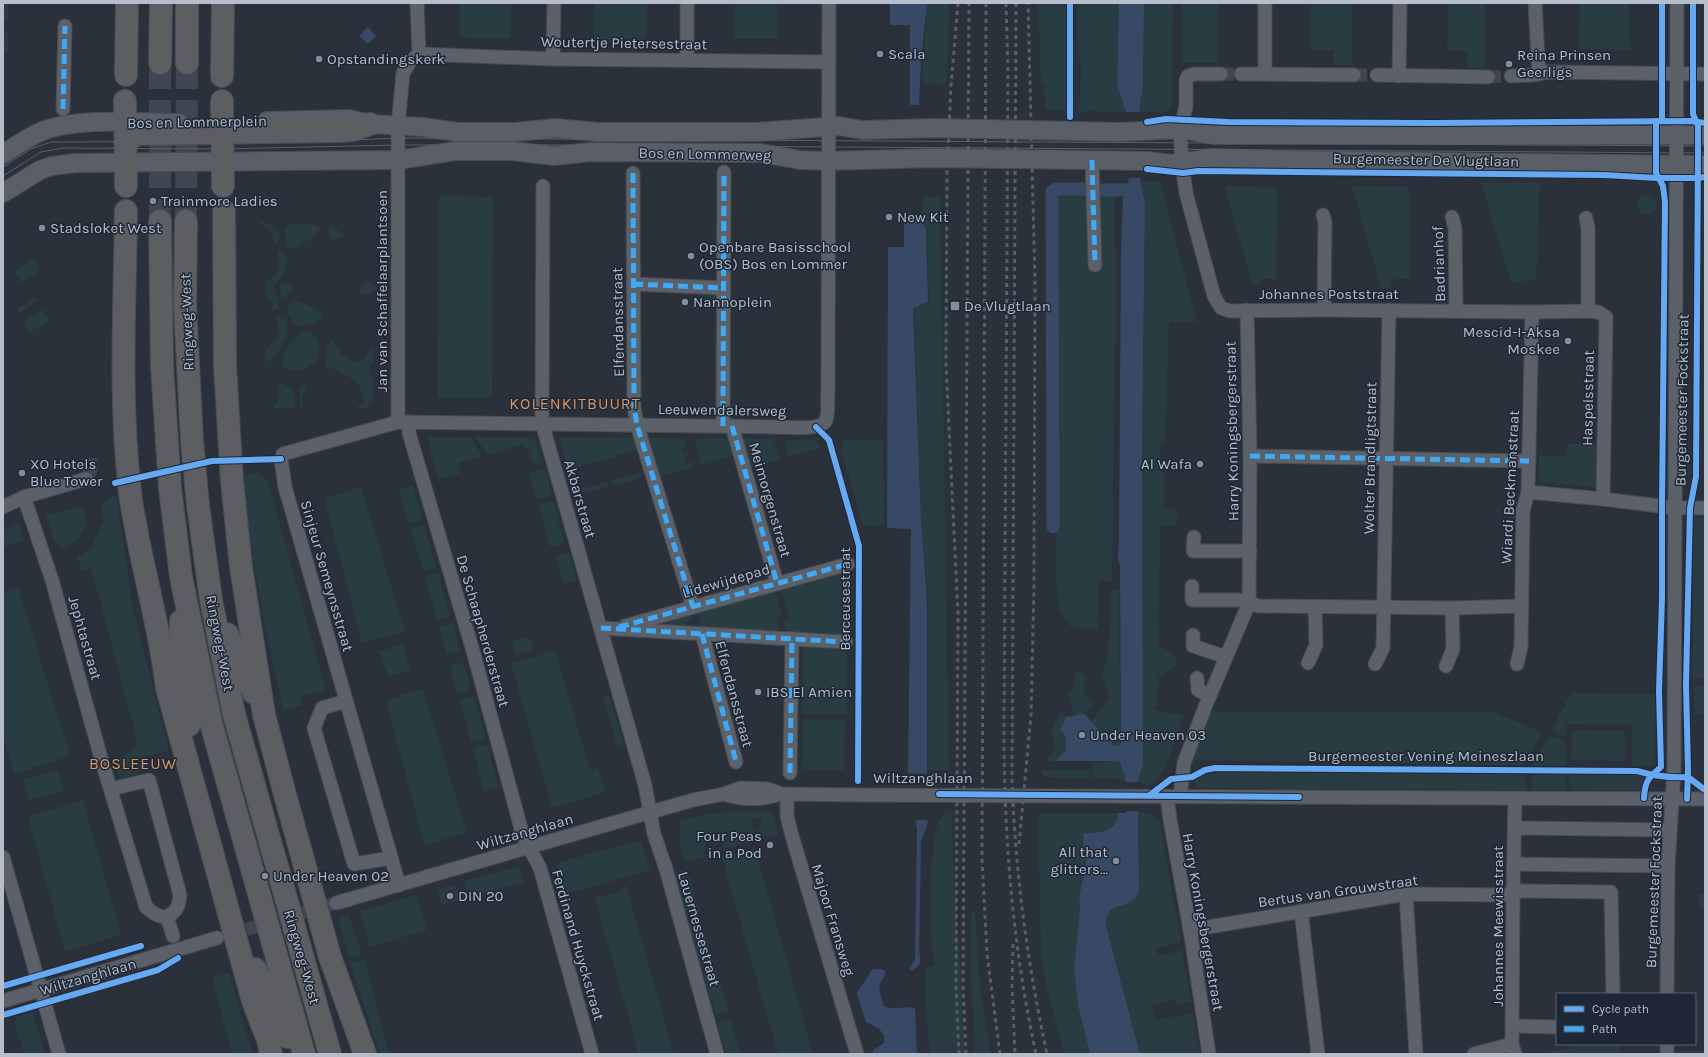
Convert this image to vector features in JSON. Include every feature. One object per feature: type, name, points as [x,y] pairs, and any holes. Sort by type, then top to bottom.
[{"type":"highway","points":[[126,75],[127,3]]},
{"type":"highway","points":[[160,63],[161,3]]},
{"type":"highway","points":[[187,3],[187,63]]},
{"type":"highway","points":[[222,76],[223,3]]},
{"type":"highway","points":[[125,100],[126,186]]},
{"type":"highway","points":[[222,101],[223,186]]},
{"type":"highway","points":[[126,142],[132,136],[138,134],[223,128],[341,131],[353,130],[370,124]]},
{"type":"highway","points":[[126,211],[123,388],[125,442],[130,494],[149,597],[163,659],[168,694],[253,1001],[269,1044]]},
{"type":"highway","points":[[224,212],[228,418],[232,481],[241,567],[264,715],[330,957],[365,1054]]},
{"type":"highway","name":"Ringweg-West","points":[[186,220],[185,307],[192,441],[199,512],[211,600],[234,714],[331,1054]]},
{"type":"highway","name":"Ringweg-West","points":[[160,221],[162,366],[170,488],[181,577],[211,723],[304,1054]]},
{"type":"highway","points":[[181,577],[180,664],[189,725],[255,968],[269,1044]]},
{"type":"highway","points":[[211,600],[264,715]]},
{"type":"highway","points":[[163,659],[189,725]]},
{"type":"highway","points":[[330,957],[332,1004],[331,1054]]},
{"type":"highway","points":[[255,968],[297,1054]]},
{"type":"main road","name":"Bos en Lommerplein","points":[[3,154],[44,130],[67,124],[126,142],[222,161],[398,160]]},
{"type":"main road","points":[[370,124],[398,126]]},
{"type":"main road","name":"Bos en Lommerweg","points":[[398,126],[458,132],[516,132],[555,128],[598,132],[755,132],[828,126],[842,126],[862,130],[933,128],[1010,130]]},
{"type":"main road","name":"Burgemeester De Vlugtlaan","points":[[1010,130],[1120,132],[1180,129],[1214,135],[1705,135]]},
{"type":"main road","name":"Bos en Lommerplein","points":[[3,193],[40,170],[52,166],[76,163],[126,142]]},
{"type":"main road","name":"Bos en Lommerweg","points":[[398,160],[455,151],[512,151],[554,156],[592,152],[761,153],[800,160],[827,168],[932,158],[1012,159]]},
{"type":"main road","name":"Burgemeester De Vlugtlaan","points":[[1012,159],[1120,160],[1147,161],[1162,164],[1182,164],[1212,158],[1705,165]]},
{"type":"street","points":[[417,3],[419,54]]},
{"type":"street","points":[[553,59],[554,3]]},
{"type":"street","points":[[687,3],[687,59]]},
{"type":"street","points":[[827,168],[829,3]]},
{"type":"street","points":[[1264,73],[1265,3]]},
{"type":"street","points":[[1399,76],[1400,3]]},
{"type":"street","points":[[1535,3],[1539,74]]},
{"type":"street","name":"Burgemeester Fockstraat","points":[[1667,993],[1668,866],[1674,763],[1677,3]]},
{"type":"street","points":[[63,109],[65,26]]},
{"type":"street","name":"Woutertje Pietersestraat","points":[[419,54],[553,59],[687,59],[829,62]]},
{"type":"street","name":"Jan van Schaffelaarplantsoen","points":[[403,422],[398,126],[403,73],[410,62],[419,54]]},
{"type":"street","points":[[1511,76],[1549,72],[1699,73]]},
{"type":"street","points":[[1241,74],[1264,73],[1354,75]]},
{"type":"street","points":[[1182,164],[1180,129],[1186,107],[1186,80],[1188,76],[1195,74],[1221,74]]},
{"type":"street","points":[[1377,75],[1488,77]]},
{"type":"street","points":[[1092,160],[1095,265]]},
{"type":"street","name":"Johannes Poststraat","points":[[1182,164],[1186,193],[1214,296],[1221,308],[1230,311],[1588,311]]},
{"type":"street","name":"Leeuwendalersweg","points":[[281,459],[284,454],[403,422],[816,427],[823,424],[826,420],[827,168]]},
{"type":"street","name":"Meimorgenstraat","points":[[724,172],[724,288],[728,426],[777,583]]},
{"type":"street","name":"Elfendansstraat","points":[[633,173],[634,407],[637,425],[693,607]]},
{"type":"street","name":"Akbarstraat","points":[[543,186],[542,423],[607,629],[651,812]]},
{"type":"street","points":[[1323,215],[1325,222],[1324,310]]},
{"type":"street","name":"Badrianhof","points":[[1452,217],[1455,228],[1456,311]]},
{"type":"street","points":[[1586,218],[1588,228],[1588,311]]},
{"type":"street","points":[[633,284],[724,288]]},
{"type":"street","name":"Harry Koningsbergerstraat","points":[[1209,1054],[1190,930],[1170,820],[1174,796],[1184,764],[1210,696],[1249,603],[1250,456],[1247,310]]},
{"type":"street","name":"Wolter Brandligtstraat","points":[[1375,664],[1383,648],[1389,310]]},
{"type":"street","name":"Haspelsstraat","points":[[1588,311],[1598,312],[1606,317],[1603,499]]},
{"type":"street","name":"Wiardi Beckmanstraat","points":[[1517,664],[1521,648],[1523,511],[1528,492],[1532,312]]},
{"type":"street","name":"De Schaapherderstraat","points":[[403,422],[409,433],[473,651],[523,836],[529,847]]},
{"type":"street","points":[[1250,456],[1529,461]]},
{"type":"street","name":"Sinjeur Semeynsstraat","points":[[281,459],[285,487],[399,885]]},
{"type":"street","points":[[3,507],[24,498],[86,478]]},
{"type":"street","points":[[1528,492],[1675,508],[1705,508]]},
{"type":"street","name":"Jephtastraat","points":[[24,498],[52,580],[101,758],[146,907],[152,913],[160,917],[167,917]]},
{"type":"street","points":[[1194,538],[1193,551],[1250,551]]},
{"type":"street","name":"Lidewijdepad","points":[[607,629],[848,564]]},
{"type":"street","points":[[1192,586],[1192,600],[1239,600],[1259,606],[1452,608],[1522,606]]},
{"type":"street","points":[[1308,663],[1316,645],[1314,607]]},
{"type":"street","points":[[1446,666],[1453,649],[1452,608]]},
{"type":"street","points":[[607,629],[846,642]]},
{"type":"street","name":"Elfendansstraat","points":[[702,634],[736,762]]},
{"type":"street","points":[[1193,635],[1193,646],[1226,657]]},
{"type":"street","points":[[790,773],[792,639]]},
{"type":"street","points":[[1198,678],[1198,690],[1210,696]]},
{"type":"street","points":[[346,701],[322,708],[314,728],[354,864],[391,858]]},
{"type":"street","points":[[111,789],[148,780],[180,895],[179,906],[167,917],[173,936]]},
{"type":"street","name":"Wiltzanghlaan","points":[[336,903],[693,800],[724,794],[743,788],[768,789],[784,794],[1174,796]]},
{"type":"street","name":"Majoor Fransweg","points":[[784,794],[792,836],[857,1054]]},
{"type":"street","points":[[1174,796],[1705,799]]},
{"type":"street","name":"Johannes Meewisstraat","points":[[1514,1049],[1513,894],[1515,798]]},
{"type":"street","name":"Lauernessestraat","points":[[651,812],[656,840],[666,869],[718,1054]]},
{"type":"street","points":[[1515,828],[1670,830]]},
{"type":"street","name":"Ferdinand Huyckstraat","points":[[529,847],[540,868],[592,1054]]},
{"type":"street","points":[[3,857],[59,1054]]},
{"type":"street","points":[[1514,864],[1668,866]]},
{"type":"street","name":"Bertus van Grouwstraat","points":[[1190,930],[1406,894],[1504,895],[1522,891],[1611,892],[1613,993]]},
{"type":"street","points":[[1406,894],[1416,1054]]},
{"type":"street","points":[[1301,911],[1318,1054]]},
{"type":"street","name":"Wiltzanghlaan","points":[[3,1001],[217,938]]},
{"type":"street","points":[[1513,1026],[1556,1027]]},
{"type":"street","points":[[1474,1054],[1514,1049]]},
{"type":"green space","points":[[8,3],[9,21],[3,24],[3,4]]},
{"type":"green space","points":[[460,3],[511,3],[511,39],[460,38]]},
{"type":"green space","points":[[594,3],[647,3],[646,40],[594,39]]},
{"type":"green space","points":[[735,3],[777,3],[777,39],[734,39]]},
{"type":"green space","points":[[927,3],[950,3],[946,84],[922,83]]},
{"type":"green space","points":[[1038,3],[1068,3],[1069,110],[1045,110],[1044,85],[1041,84]]},
{"type":"green space","points":[[1078,3],[1119,3],[1117,84],[1126,112],[1084,111],[1079,113],[1081,72],[1078,41]]},
{"type":"green space","points":[[1144,3],[1173,3],[1172,103],[1170,109],[1165,112],[1139,112],[1143,87]]},
{"type":"green space","points":[[1182,3],[1218,3],[1218,63],[1182,63]]},
{"type":"green space","points":[[1311,3],[1352,3],[1352,65],[1333,65],[1333,50],[1311,50]]},
{"type":"green space","points":[[1448,3],[1485,3],[1485,67],[1467,68],[1467,51],[1447,51]]},
{"type":"green space","points":[[1580,3],[1629,3],[1630,50],[1578,49]]},
{"type":"green space","points":[[8,31],[9,49],[4,55],[3,34]]},
{"type":"green space","points":[[1141,181],[1160,181],[1197,322],[1169,321],[1165,441],[1161,442],[1160,473],[1165,473],[1164,508],[1177,509],[1177,525],[1161,525],[1158,615],[1159,646],[1166,649],[1175,657],[1176,663],[1173,668],[1159,676],[1157,703],[1154,710],[1184,715],[1162,773],[1153,784],[1149,785],[1138,781],[1143,764],[1142,442],[1145,203]]},
{"type":"green space","points":[[1481,182],[1540,183],[1536,280],[1511,282]]},
{"type":"green space","points":[[1224,186],[1278,188],[1276,279],[1262,279],[1258,285],[1253,286]]},
{"type":"green space","points":[[1352,186],[1409,187],[1409,279],[1395,279],[1390,282],[1390,288],[1381,288]]},
{"type":"green space","points":[[1055,191],[1115,192],[1116,312],[1112,581],[1099,581],[1098,629],[1071,627],[1060,612],[1056,582]]},
{"type":"green space","points":[[1647,195],[1654,198],[1657,205],[1654,212],[1647,215],[1640,212],[1637,205],[1640,198]]},
{"type":"green space","points":[[439,196],[493,197],[492,398],[437,398]]},
{"type":"green space","points":[[922,197],[940,197],[949,770],[928,770],[928,601],[921,520],[914,308],[929,303],[927,229],[923,219]]},
{"type":"green space","points":[[261,221],[272,225],[279,231],[280,239],[276,245],[273,245],[271,233],[261,224]]},
{"type":"green space","points":[[293,223],[312,224],[320,226],[321,229],[312,238],[292,250],[287,245],[284,233],[287,226]]},
{"type":"green space","points":[[332,226],[338,230],[342,236],[337,239],[330,239],[328,234],[330,227]]},
{"type":"green space","points":[[277,250],[285,254],[288,261],[281,278],[273,286],[277,298],[278,309],[272,311],[273,302],[266,293],[265,288],[266,283],[278,270],[279,260]]},
{"type":"green space","points":[[33,260],[40,270],[21,283],[14,272]]},
{"type":"green space","points":[[367,281],[371,282],[378,289],[370,294],[361,295],[361,287]]},
{"type":"green space","points":[[280,285],[291,285],[293,289],[290,294],[284,298],[281,297]]},
{"type":"green space","points":[[702,291],[716,291],[716,307],[702,307]]},
{"type":"green space","points":[[35,297],[38,301],[19,313],[17,309]]},
{"type":"green space","points":[[293,299],[317,309],[322,314],[321,319],[308,325],[295,325],[289,315],[287,305]]},
{"type":"green space","points":[[43,309],[50,320],[30,332],[24,322]]},
{"type":"green space","points":[[276,316],[286,320],[288,331],[284,343],[269,363],[265,357],[265,350],[276,339],[278,327]]},
{"type":"green space","points":[[302,332],[310,333],[316,337],[319,344],[319,352],[316,360],[310,366],[300,370],[286,369],[282,364],[284,354],[291,341]]},
{"type":"green space","points":[[333,337],[336,346],[345,356],[358,362],[364,360],[373,344],[373,363],[369,363],[370,375],[373,375],[373,402],[369,402],[369,408],[357,409],[357,407],[362,403],[363,397],[361,390],[352,379],[338,371],[325,368],[327,347]]},
{"type":"green space","points":[[276,382],[289,387],[292,390],[295,398],[295,408],[273,408],[279,396]]},
{"type":"green space","points":[[302,385],[307,385],[301,401],[303,408],[300,408],[300,390]]},
{"type":"green space","points":[[427,437],[471,437],[482,456],[458,463],[461,473],[438,479]]},
{"type":"green space","points":[[476,437],[534,437],[542,462],[533,464],[527,448],[524,448],[523,445],[487,455]]},
{"type":"green space","points":[[559,437],[637,438],[641,449],[568,470]]},
{"type":"green space","points":[[645,437],[684,439],[687,446],[682,448],[683,454],[689,453],[689,455],[684,457],[686,463],[692,462],[693,467],[658,477]]},
{"type":"green space","points":[[731,437],[735,455],[702,465],[694,439]]},
{"type":"green space","points":[[739,438],[774,439],[780,459],[746,469]]},
{"type":"green space","points":[[815,440],[819,448],[788,457],[785,441]]},
{"type":"green space","points":[[844,440],[883,440],[884,526],[863,525],[841,450]]},
{"type":"green space","points":[[1567,444],[1596,444],[1596,487],[1539,482],[1539,456],[1567,456]]},
{"type":"green space","points":[[544,468],[552,495],[537,499],[529,473]]},
{"type":"green space","points":[[258,472],[268,481],[326,690],[300,697],[302,705],[283,710],[259,594],[246,506],[243,476]]},
{"type":"green space","points":[[641,472],[642,478],[614,486],[612,480]]},
{"type":"green space","points":[[607,482],[608,487],[583,494],[581,489]]},
{"type":"green space","points":[[413,485],[422,520],[409,524],[399,489]]},
{"type":"green space","points":[[361,487],[405,631],[362,643],[324,498]]},
{"type":"green space","points":[[116,495],[134,614],[169,750],[147,756],[146,765],[141,771],[133,775],[122,777],[117,770],[116,761],[131,751],[136,745],[133,725],[91,568],[82,571],[77,557],[91,549],[104,521],[100,504]]},
{"type":"green space","points":[[554,501],[564,543],[550,547],[539,505]]},
{"type":"green space","points":[[83,507],[87,524],[79,538],[66,549],[54,541],[46,514]]},
{"type":"green space","points":[[1705,517],[1705,678],[1693,680],[1693,518]]},
{"type":"green space","points":[[15,523],[20,526],[24,541],[3,547],[3,531]]},
{"type":"green space","points":[[424,524],[436,568],[423,572],[411,528]]},
{"type":"green space","points":[[569,552],[577,581],[564,584],[555,556]]},
{"type":"green space","points":[[847,570],[847,636],[788,634],[783,621],[790,619],[781,587]]},
{"type":"green space","points":[[438,573],[450,616],[437,620],[425,576]]},
{"type":"green space","points":[[18,587],[70,756],[14,774],[3,735],[3,592]]},
{"type":"green space","points":[[1119,589],[1120,745],[1113,746],[1111,741],[1091,721],[1110,699],[1102,677],[1108,654],[1111,591]]},
{"type":"green space","points":[[775,590],[783,616],[777,618],[780,634],[694,631],[693,625],[700,623],[698,612]]},
{"type":"green space","points":[[691,613],[692,620],[685,622],[687,630],[650,626]]},
{"type":"green space","points":[[453,623],[460,651],[447,654],[439,626]]},
{"type":"green space","points":[[529,637],[534,650],[516,655],[512,642]]},
{"type":"green space","points":[[403,645],[410,671],[388,677],[379,651]]},
{"type":"green space","points":[[803,648],[847,649],[847,715],[802,714]]},
{"type":"green space","points":[[555,650],[590,770],[598,768],[606,792],[552,808],[511,664]]},
{"type":"green space","points":[[463,662],[471,690],[457,694],[450,666]]},
{"type":"green space","points":[[1075,672],[1085,674],[1084,695],[1095,702],[1084,714],[1074,715],[1068,694],[1074,687]]},
{"type":"green space","points":[[1705,686],[1705,714],[1694,714],[1694,687]]},
{"type":"green space","points":[[423,689],[467,833],[424,845],[386,700]]},
{"type":"green space","points":[[1571,693],[1656,694],[1655,765],[1632,766],[1632,725],[1567,724],[1565,737],[1552,730]]},
{"type":"green space","points":[[609,694],[624,746],[617,748],[603,696]]},
{"type":"green space","points":[[474,696],[486,738],[471,742],[460,699]]},
{"type":"green space","points":[[1208,712],[1493,712],[1542,732],[1525,765],[1191,760]]},
{"type":"green space","points":[[1061,713],[1066,717],[1060,729],[1066,737],[1066,750],[1055,761],[1044,761],[1056,748],[1052,738],[1052,730]]},
{"type":"green space","points":[[803,719],[845,720],[844,770],[802,769]]},
{"type":"green space","points":[[1572,730],[1625,731],[1625,761],[1571,760]]},
{"type":"green space","points":[[1550,735],[1566,741],[1566,765],[1533,765]]},
{"type":"green space","points":[[487,744],[499,787],[484,791],[473,748]]},
{"type":"green space","points":[[1110,761],[1120,762],[1126,781],[1110,778],[1093,778],[1093,764]]},
{"type":"green space","points":[[58,770],[64,791],[29,800],[23,779]]},
{"type":"green space","points":[[1043,770],[1089,770],[1090,778],[1043,777]]},
{"type":"green space","points":[[1211,770],[1523,771],[1525,773],[1526,790],[1195,788],[1195,777]]},
{"type":"green space","points":[[1565,771],[1565,790],[1532,791],[1532,777],[1534,773]]},
{"type":"green space","points":[[1569,772],[1636,773],[1646,775],[1642,790],[1573,791],[1572,788],[1569,787]]},
{"type":"green space","points":[[83,800],[121,935],[65,952],[28,817]]},
{"type":"green space","points":[[944,811],[951,811],[965,1054],[930,1054],[925,1006],[925,967],[935,966],[931,938],[931,868],[935,831]]},
{"type":"green space","points":[[773,812],[778,835],[767,839],[757,832],[763,817],[751,819],[756,840],[724,849],[718,832],[707,835],[703,857],[690,861],[684,858],[679,841],[680,822],[714,813]]},
{"type":"green space","points":[[1138,812],[1149,813],[1159,820],[1181,942],[1157,949],[1159,956],[1182,950],[1191,1002],[1176,1005],[1174,999],[1151,1006],[1155,1019],[1193,1014],[1200,1054],[1140,1054],[1105,926],[1105,919],[1109,911],[1130,902],[1139,894],[1140,830]]},
{"type":"green space","points":[[1038,813],[1118,813],[1118,820],[1111,827],[1099,832],[1085,833],[1084,837],[1086,864],[1080,891],[1080,907],[1074,969],[1078,1005],[1090,1054],[1064,1054],[1045,981],[1041,954]]},
{"type":"green space","points":[[638,841],[641,843],[650,870],[564,895],[557,866],[560,862]]},
{"type":"green space","points":[[755,848],[813,1054],[778,1054],[722,858],[749,852]]},
{"type":"green space","points":[[519,866],[524,882],[469,897],[464,881]]},
{"type":"green space","points":[[687,869],[700,912],[687,915],[674,873]]},
{"type":"green space","points":[[456,885],[460,900],[442,905],[438,889]]},
{"type":"green space","points":[[626,885],[674,1054],[639,1054],[594,895],[596,894],[600,897],[621,891],[622,887]]},
{"type":"green space","points":[[1699,894],[1705,894],[1705,909],[1699,909]]},
{"type":"green space","points":[[417,895],[427,930],[370,947],[360,911]]},
{"type":"green space","points":[[975,911],[981,997],[991,1054],[975,1054],[971,978],[971,913]]},
{"type":"green space","points":[[349,915],[362,955],[349,958],[339,919]]},
{"type":"green space","points":[[700,919],[713,962],[700,966],[687,923]]},
{"type":"green space","points":[[365,960],[382,1029],[390,1054],[380,1054],[353,972],[352,962]]},
{"type":"green space","points":[[716,968],[729,1011],[716,1015],[703,972]]},
{"type":"green space","points":[[229,972],[252,1054],[232,1054],[212,978]]},
{"type":"green space","points":[[33,1012],[45,1054],[24,1054],[14,1023],[17,1017]]},
{"type":"green space","points":[[730,1019],[740,1054],[726,1054],[717,1023]]},
{"type":"green space","points":[[1574,1045],[1619,1045],[1619,1054],[1551,1054],[1550,1051],[1574,1048]]},
{"type":"green space","points":[[1673,1051],[1705,1051],[1705,1054],[1673,1054]]},
{"type":"water","points":[[890,3],[927,3],[921,59],[919,105],[910,105],[910,25],[890,25]]},
{"type":"water","points":[[1119,3],[1144,3],[1143,87],[1139,112],[1140,178],[1145,203],[1142,442],[1143,764],[1138,781],[1139,891],[1137,896],[1131,902],[1109,911],[1105,923],[1140,1054],[1090,1054],[1078,1005],[1074,969],[1080,907],[1080,891],[1086,864],[1083,837],[1084,833],[1107,830],[1115,824],[1118,813],[1126,813],[1126,781],[1120,762],[1055,761],[1066,750],[1066,737],[1060,729],[1066,717],[1084,714],[1111,741],[1113,746],[1121,745],[1120,566],[1118,558],[1121,253],[1123,197],[1129,178],[1126,112],[1117,84]]},
{"type":"water","points":[[368,27],[376,36],[368,44],[359,36]]},
{"type":"water","points":[[904,218],[921,218],[926,229],[928,302],[913,308],[921,520],[927,601],[927,774],[908,773],[911,529],[887,528],[888,247],[904,247]]},
{"type":"water","points":[[917,820],[926,820],[928,822],[921,842],[920,960],[918,966],[912,971],[909,969],[915,959],[917,828],[915,822]]},
{"type":"water","points":[[883,969],[886,972],[879,989],[884,1006],[888,1008],[907,1007],[915,1009],[917,1054],[873,1054],[873,1050],[884,1043],[884,1035],[879,1029],[866,1022],[857,993],[872,970]]},
{"type":"pier","points":[[1124,112],[1141,112],[1142,178],[1127,178]]},
{"type":"pier","points":[[1124,782],[1140,782],[1140,811],[1124,811]]},
{"type":"waterway","points":[[1053,527],[1052,191],[1056,189],[1086,189]]},
{"type":"waterway","points":[[1099,190],[1130,190]]},
{"type":"tunnel","points":[[160,63],[160,221]]},
{"type":"tunnel","points":[[186,221],[187,63]]},
{"type":"tunnel","points":[[1221,74],[1241,74]]},
{"type":"tunnel","points":[[1354,75],[1377,75]]},
{"type":"tunnel","points":[[1488,77],[1511,76]]},
{"type":"tunnel","points":[[86,479],[91,470],[91,458]]},
{"type":"tunnel","points":[[228,935],[336,903]]},
{"type":"tram line","points":[[329,141],[398,138],[1705,146]]},
{"type":"tram line","points":[[3,167],[31,149],[51,142],[297,141]]},
{"type":"tram line","points":[[3,176],[41,152],[63,148],[218,149],[398,145],[554,145],[1705,153]]},
{"type":"railway","points":[[958,3],[951,86],[947,169],[946,366],[958,614],[956,987],[959,1054]]},
{"type":"railway","points":[[966,1054],[963,987],[969,3]]},
{"type":"railway","points":[[986,3],[982,859],[987,954],[1000,1054]]},
{"type":"railway","points":[[1006,3],[1008,71],[1004,772],[1011,894],[1021,974],[1036,1054]]},
{"type":"railway","points":[[1016,3],[1012,777],[1016,847],[1023,916],[1047,1054]]},
{"type":"railway","points":[[1019,844],[1031,715],[1034,586],[1035,281],[1028,3]]},
{"type":"railway","points":[[1013,944],[1012,986],[1015,1054]]},
{"type":"marked path","points":[[63,109],[65,26]]},
{"type":"marked path","points":[[1092,160],[1095,265]]},
{"type":"marked path","points":[[723,426],[724,172]]},
{"type":"marked path","points":[[633,173],[634,407],[637,425],[693,607]]},
{"type":"marked path","points":[[633,284],[724,288]]},
{"type":"marked path","points":[[732,426],[777,583]]},
{"type":"marked path","points":[[1250,456],[1529,461]]},
{"type":"marked path","points":[[619,627],[848,564]]},
{"type":"marked path","points":[[601,628],[846,642]]},
{"type":"marked path","points":[[702,634],[736,762]]},
{"type":"marked path","points":[[790,773],[792,639]]},
{"type":"cycle path","points":[[1070,3],[1070,117]]},
{"type":"cycle path","points":[[1662,3],[1662,121]]},
{"type":"cycle path","points":[[1687,799],[1688,770],[1686,685],[1690,508],[1696,477],[1698,126],[1693,114],[1693,3]]},
{"type":"cycle path","points":[[1147,122],[1166,119],[1228,122],[1433,123],[1691,121],[1705,123]]},
{"type":"cycle path","points":[[1644,798],[1648,780],[1661,767],[1659,691],[1662,598],[1665,202],[1663,186],[1656,173],[1656,121]]},
{"type":"cycle path","points":[[1147,169],[1183,173],[1198,171],[1604,175],[1657,178],[1704,177]]},
{"type":"cycle path","name":"Berceusestraat","points":[[816,427],[829,440],[859,546],[858,781]]},
{"type":"cycle path","points":[[115,483],[212,461],[281,459]]},
{"type":"cycle path","name":"Burgemeester Vening Meineszlaan","points":[[1150,795],[1171,779],[1192,777],[1205,770],[1215,768],[1637,771],[1662,776],[1688,777],[1705,790]]},
{"type":"cycle path","points":[[939,794],[1299,797]]},
{"type":"cycle path","points":[[3,986],[141,946]]},
{"type":"cycle path","points":[[3,1015],[158,970],[178,958]]},
{"type":"place","name":"Scala","points":[[880,54]]},
{"type":"place","name":"Opstandingskerk","points":[[319,59]]},
{"type":"place","name":"Reina Prinsen Geerligs","points":[[1509,64]]},
{"type":"place","name":"Trainmore Ladies","points":[[153,201]]},
{"type":"place","name":"New Kit","points":[[889,217]]},
{"type":"place","name":"Stadsloket West","points":[[42,228]]},
{"type":"place","name":"Openbare Basisschool (OBS) Bos en Lommer","points":[[691,256]]},
{"type":"place","name":"Nannoplein","points":[[685,302]]},
{"type":"place","name":"De Vlugtlaan","points":[[955,306]]},
{"type":"place","name":"Mescid-I-Aksa Moskee","points":[[1568,341]]},
{"type":"place","name":"Al Wafa","points":[[1200,464]]},
{"type":"place","name":"XO Hotels Blue Tower","points":[[22,473]]},
{"type":"place","name":"IBS El Amien","points":[[758,692]]},
{"type":"place","name":"Under Heaven 03","points":[[1082,735]]},
{"type":"place","name":"Four Peas in a Pod","points":[[770,845]]},
{"type":"place","name":"All that glitters...","points":[[1116,861]]},
{"type":"place","name":"Under Heaven 02","points":[[265,876]]},
{"type":"place","name":"DIN 20","points":[[450,896]]},
{"type":"district","name":"KOLENKITBUURT","points":[[575,403]]},
{"type":"district","name":"BOSLEEUW","points":[[133,763]]}]
